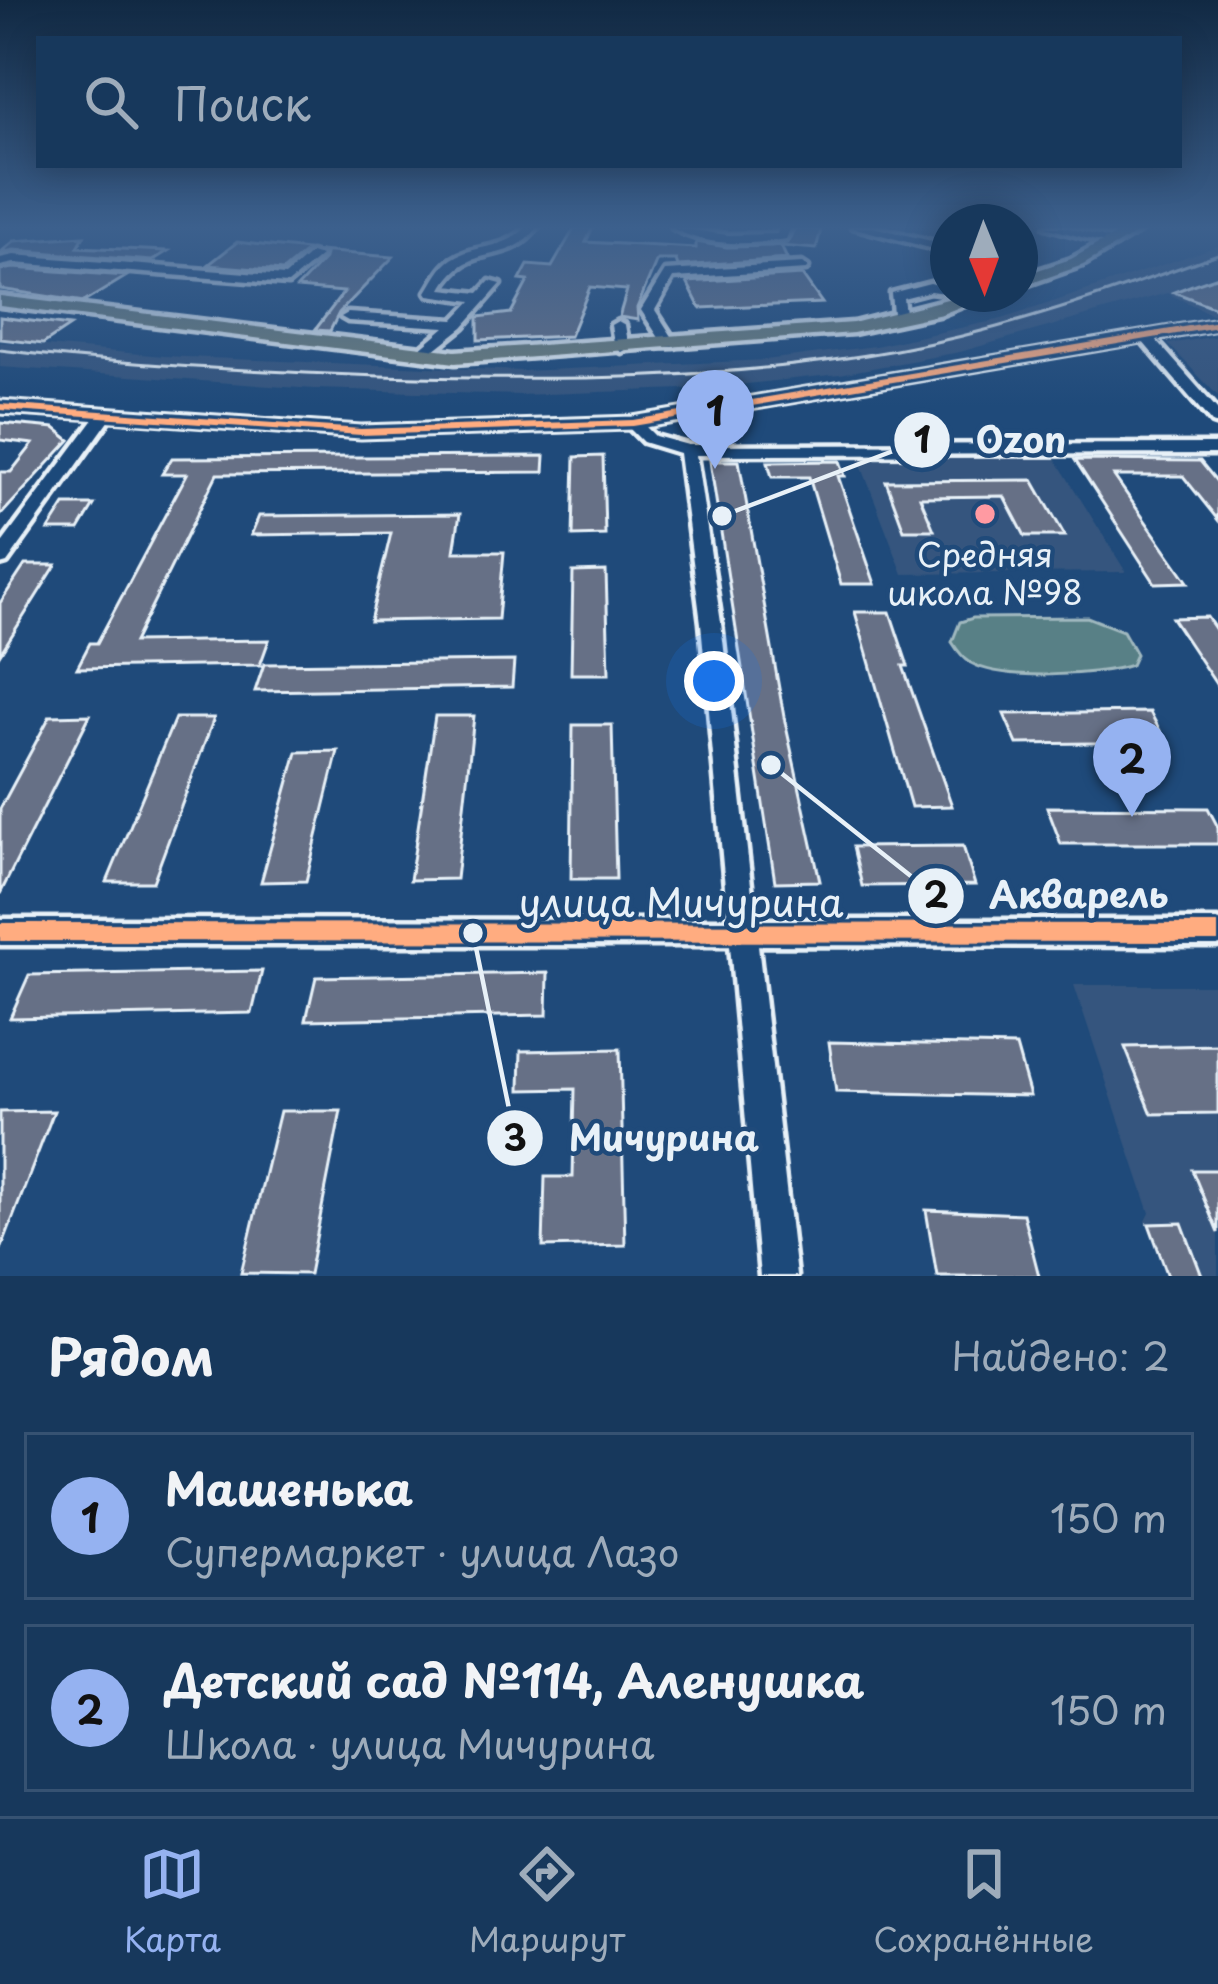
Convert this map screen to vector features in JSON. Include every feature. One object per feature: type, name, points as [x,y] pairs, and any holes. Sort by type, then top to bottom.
[{"type":"main road","points":[[0,302],[419,355],[502,356],[898,320],[930,309]]},
{"type":"street","points":[[438,287],[434,292],[484,298]]},
{"type":"street","points":[[419,355],[458,324],[493,287]]},
{"type":"street","points":[[661,287],[648,310],[670,344]]},
{"type":"street","points":[[898,320],[896,296],[930,287]]},
{"type":"street","points":[[348,317],[458,324]]},
{"type":"street","points":[[618,325],[622,347]]},
{"type":"street","points":[[0,407],[361,432],[633,423],[821,395],[1089,342],[1215,326]]},
{"type":"street","points":[[1147,338],[1218,420]]},
{"type":"street","points":[[0,559],[104,417]]},
{"type":"street","points":[[633,423],[649,439],[687,449],[1218,449]]},
{"type":"street","points":[[687,449],[711,623],[778,1276]]},
{"type":"street","name":"улица Мичурина","points":[[0,932],[1218,933]]},
{"type":"shaded area","points":[[1098,287],[1218,287],[1218,313],[1213,315],[1167,293],[960,352],[840,374],[710,388],[520,395],[314,389],[0,367],[0,342],[164,356],[523,371],[765,360],[875,346],[1038,312],[1038,307]]},
{"type":"shaded area","points":[[1218,336],[1218,396],[1168,344]]},
{"type":"shaded area","name":"Средняя школа №98","points":[[1053,455],[1126,572],[903,574],[858,457]]},
{"type":"shaded area","points":[[1074,985],[1218,985],[1218,1276],[1166,1276],[1146,1221],[1150,1213]]},
{"type":"green space","points":[[1087,617],[1123,631],[1136,654],[1131,665],[1074,674],[1004,672],[971,663],[952,642],[960,622],[973,618]]},
{"type":"building","points":[[0,287],[110,287],[84,302]]},
{"type":"building","points":[[365,287],[339,313],[330,331],[315,330],[344,292],[297,288]]},
{"type":"building","points":[[525,287],[646,287],[637,308],[638,320],[619,317],[627,290],[590,287],[570,336],[478,340],[478,317],[511,313]]},
{"type":"building","points":[[689,287],[810,287],[822,303],[700,308]]},
{"type":"building","points":[[1188,287],[1218,287],[1218,309],[1174,292]]},
{"type":"building","points":[[0,317],[70,326],[43,344],[0,339]]},
{"type":"building","points":[[0,423],[55,428],[70,440],[0,516],[0,472],[11,472],[33,444],[0,440]]},
{"type":"building","points":[[545,456],[544,472],[217,474],[134,642],[269,640],[260,665],[77,668],[90,643],[97,643],[187,474],[162,474],[172,458]]},
{"type":"building","points":[[603,456],[605,535],[573,536],[575,457]]},
{"type":"building","points":[[1075,460],[1200,461],[1218,483],[1218,520],[1183,476],[1114,476],[1188,582],[1155,583]]},
{"type":"building","points":[[710,461],[739,461],[784,717],[820,881],[775,882]]},
{"type":"building","points":[[840,461],[845,476],[838,476],[875,584],[841,584],[809,477],[772,477],[768,462]]},
{"type":"building","name":"Средняя школа №98","points":[[1033,480],[1065,536],[1025,536],[1004,496],[920,497],[934,530],[904,530],[886,481]]},
{"type":"building","points":[[65,505],[94,505],[79,530],[49,530]]},
{"type":"building","points":[[460,514],[454,552],[504,552],[498,619],[370,621],[391,533],[251,535],[259,516]]},
{"type":"building","points":[[25,565],[56,565],[0,654],[0,603]]},
{"type":"building","points":[[606,571],[609,674],[571,674],[573,572]]},
{"type":"building","points":[[855,612],[890,612],[908,666],[903,666],[952,806],[911,807]]},
{"type":"building","points":[[1207,617],[1218,633],[1218,687],[1172,618]]},
{"type":"building","points":[[514,661],[512,687],[255,691],[264,664]]},
{"type":"building","points":[[1150,712],[1166,742],[1017,744],[1004,714]]},
{"type":"building","points":[[90,715],[0,894],[0,809],[50,716]]},
{"type":"building","points":[[435,716],[474,716],[456,879],[410,880]]},
{"type":"building","points":[[175,718],[214,718],[153,882],[107,882]]},
{"type":"building","points":[[573,725],[612,725],[616,879],[571,879]]},
{"type":"building","points":[[338,751],[306,881],[261,882],[297,752]]},
{"type":"building","points":[[1047,807],[1208,808],[1218,827],[1218,844],[1061,844]]},
{"type":"building","points":[[963,846],[975,885],[862,886],[853,847]]},
{"type":"building","points":[[262,971],[252,1013],[10,1018],[29,975]]},
{"type":"building","points":[[548,973],[547,1015],[306,1020],[316,977]]},
{"type":"building","points":[[829,1042],[1016,1046],[1030,1096],[836,1092]]},
{"type":"building","points":[[1218,1045],[1218,1113],[1152,1114],[1125,1047]]},
{"type":"building","points":[[620,1049],[625,1245],[543,1247],[545,1177],[573,1177],[575,1089],[520,1090],[521,1051]]},
{"type":"building","points":[[54,1111],[1,1249],[0,1112]]},
{"type":"building","points":[[280,1111],[341,1111],[309,1274],[241,1273]]},
{"type":"building","points":[[1192,1170],[1218,1170],[1218,1233]]},
{"type":"building","points":[[926,1210],[1023,1214],[1039,1276],[937,1276]]},
{"type":"building","points":[[1182,1223],[1202,1276],[1168,1276],[1149,1224]]},
{"type":"railway","points":[[0,350],[142,364],[380,376],[574,378],[704,373],[832,360],[937,342],[1126,287]]},
{"type":"cycle path","points":[[0,407],[361,432],[633,423],[1218,324]]},
{"type":"cycle path","points":[[0,932],[1218,933]]},
{"type":"place","name":"Машенька","points":[[715,469]]},
{"type":"place","name":"Средняя школа №98","points":[[985,514]]},
{"type":"place","name":"Ozon","points":[[722,516]]},
{"type":"place","name":"Акварель","points":[[771,765]]},
{"type":"place","name":"Детский сад №114, Аленушка","points":[[1132,817]]},
{"type":"place","name":"Мичурина","points":[[473,933]]}]
